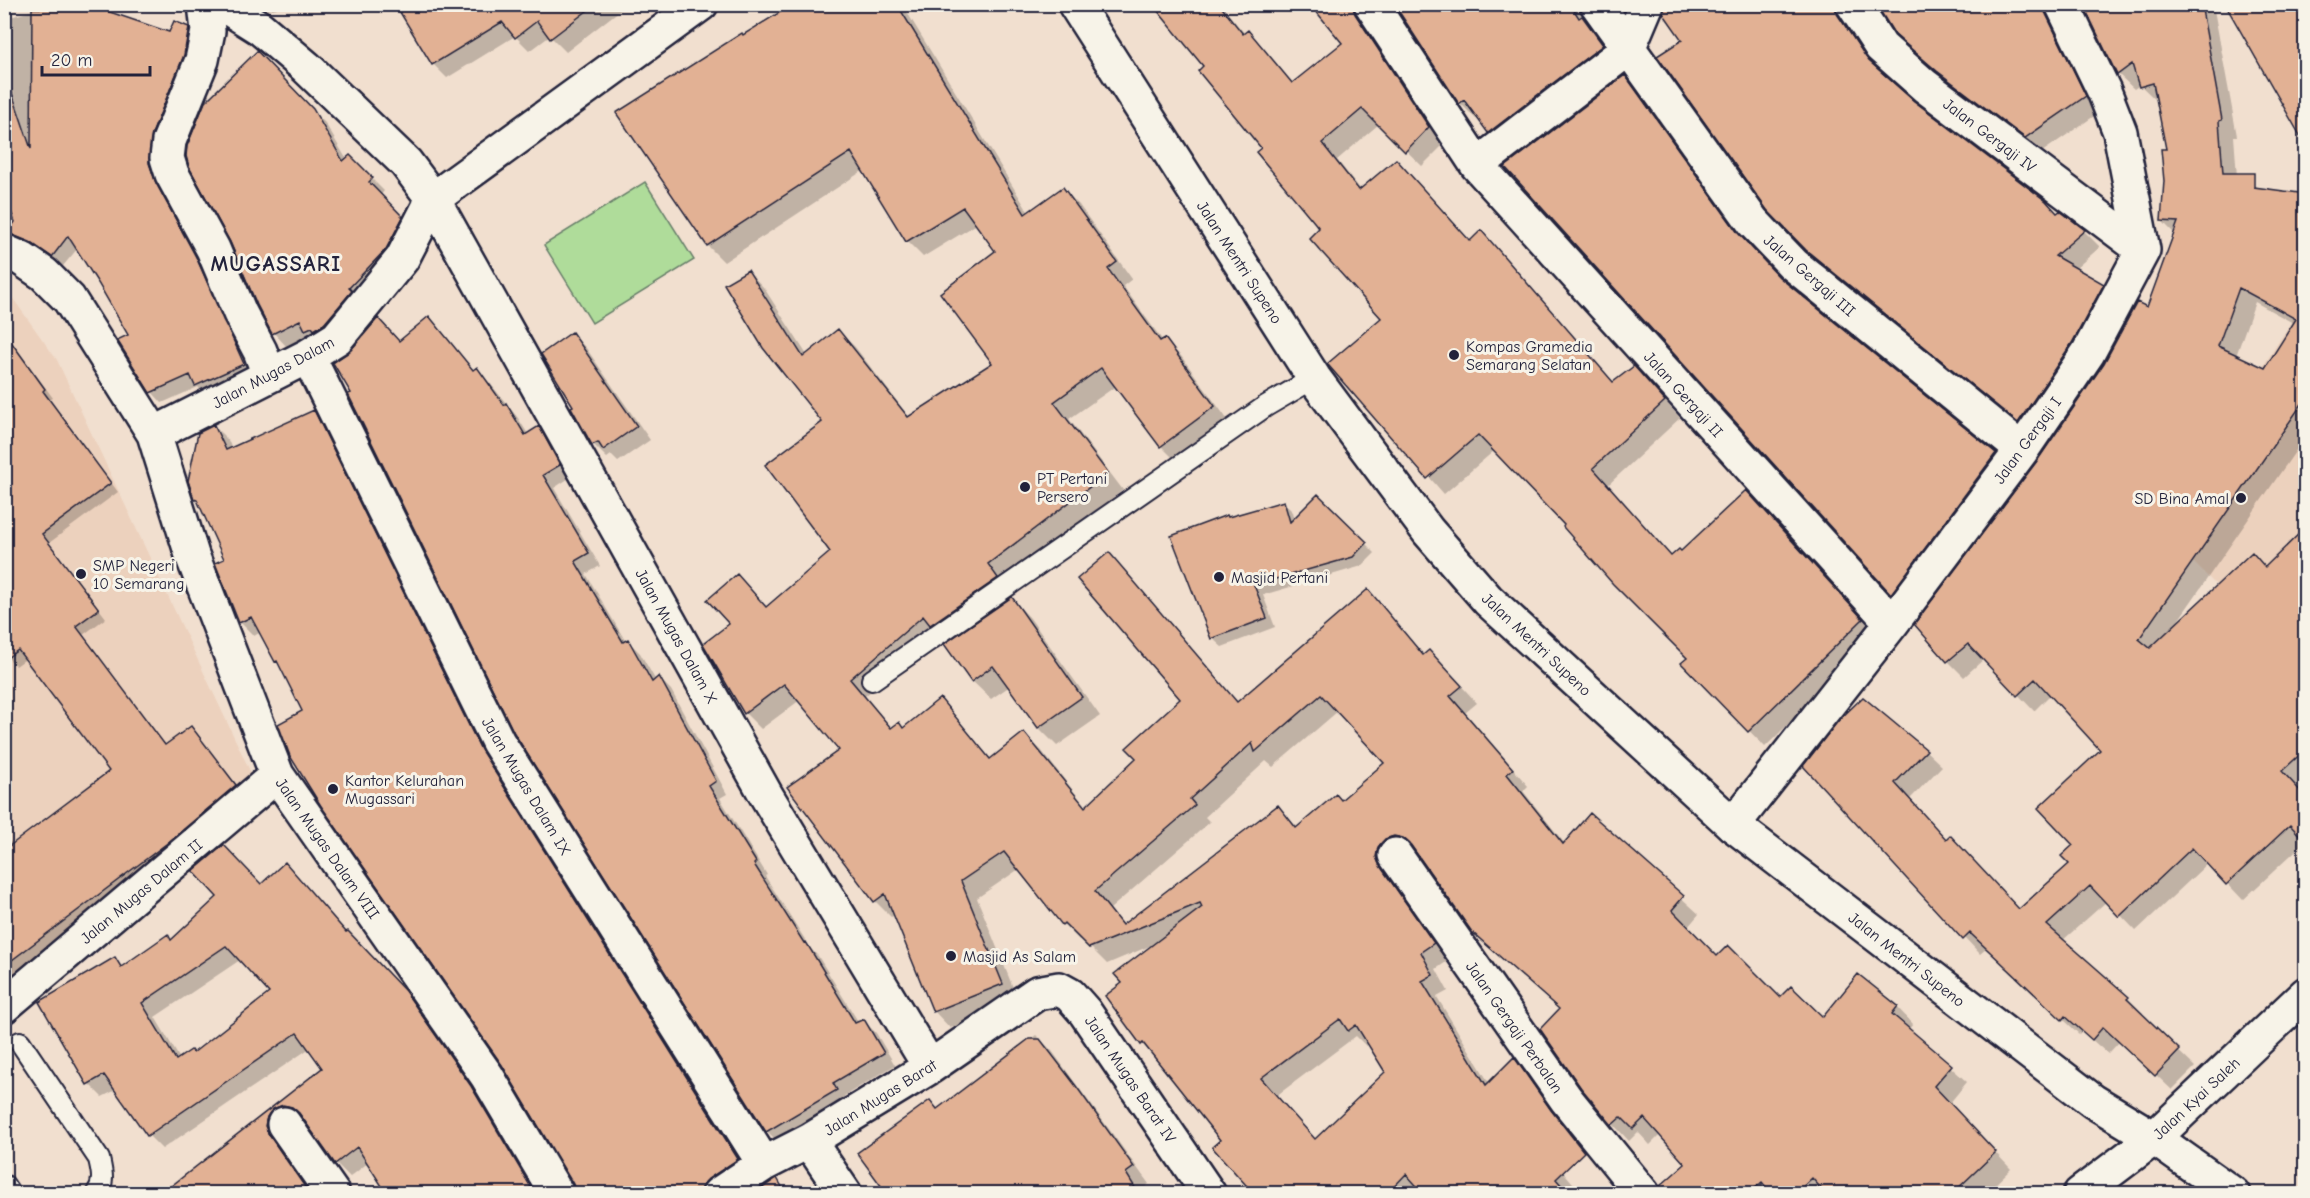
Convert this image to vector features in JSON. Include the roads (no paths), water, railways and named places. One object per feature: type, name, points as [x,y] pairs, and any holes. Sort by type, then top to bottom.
[{"type":"street","points":[[205,4],[208,32],[202,60],[169,141],[167,158],[172,174],[213,249],[269,375]]},
{"type":"street","points":[[222,4],[260,28],[306,67],[406,163],[433,199]]},
{"type":"street","name":"Jalan Mentri Supeno","points":[[1075,4],[1314,378],[1428,531],[1488,600],[1733,825],[2093,1101],[2154,1138],[2233,1194]]},
{"type":"street","name":"Jalan Gergaji II","points":[[1371,4],[1477,165],[1892,623]]},
{"type":"street","name":"Jalan Gergaji III","points":[[1596,4],[1753,222],[1772,244],[1793,264],[2022,450]]},
{"type":"street","points":[[1477,165],[1628,49],[1647,4]]},
{"type":"street","name":"Jalan Gergaji IV","points":[[1853,4],[1881,47],[1925,86],[2143,250]]},
{"type":"street","points":[[2062,4],[2104,91],[2120,132],[2143,250]]},
{"type":"street","name":"Jalan Mugas Dalam","points":[[154,434],[308,356],[337,338],[402,259],[433,199],[698,6]]},
{"type":"street","name":"Jalan Mugas Dalam X","points":[[433,199],[766,795],[930,1067]]},
{"type":"street","name":"Jalan Gergaji I","points":[[1733,825],[1892,623],[2022,450],[2088,353],[2143,250]]},
{"type":"street","points":[[4,251],[22,259],[44,274],[69,299],[154,434]]},
{"type":"street","name":"Jalan Mugas Dalam IX","points":[[308,356],[498,742],[764,1164]]},
{"type":"street","name":"Jalan Mugas Dalam VIII","points":[[154,434],[192,555],[277,776],[487,1076],[557,1194]]},
{"type":"street","name":"Jalan Mugas Dalam II","points":[[4,1006],[277,776]]},
{"type":"street","name":"Jalan Gergaji Perbalan","points":[[1395,855],[1566,1099],[1643,1194]]},
{"type":"street","name":"Jalan Mugas Barat IV","points":[[1037,993],[1059,989],[1070,995],[1085,1012],[1209,1194]]},
{"type":"street","name":"Jalan Mugas Barat","points":[[719,1194],[764,1164],[809,1141],[930,1067],[1037,993]]},
{"type":"street","name":"Jalan Kyai Saleh","points":[[2080,1194],[2154,1138],[2306,994]]},
{"type":"street","points":[[284,1124],[333,1194]]},
{"type":"street","points":[[809,1141],[845,1194]]},
{"type":"lane","points":[[872,680],[1266,406],[1314,378]]},
{"type":"lane","points":[[20,1042],[99,1160],[103,1176],[96,1194]]},
{"type":"lane","points":[[4,1185],[10,1194]]},
{"type":"place","name":"Kompas Gramedia Semarang Selatan","points":[[1454,355]]},
{"type":"place","name":"PT Pertani Persero","points":[[1025,487]]},
{"type":"place","name":"SD Bina Amal","points":[[2241,498]]},
{"type":"place","name":"SMP Negeri 10 Semarang","points":[[81,574]]},
{"type":"place","name":"Masjid Pertani","points":[[1219,577]]},
{"type":"place","name":"Kantor Kelurahan Mugassari","points":[[333,789]]},
{"type":"place","name":"Masjid As Salam","points":[[951,956]]},
{"type":"district","name":"MUGASSARI","points":[[276,263]]}]
